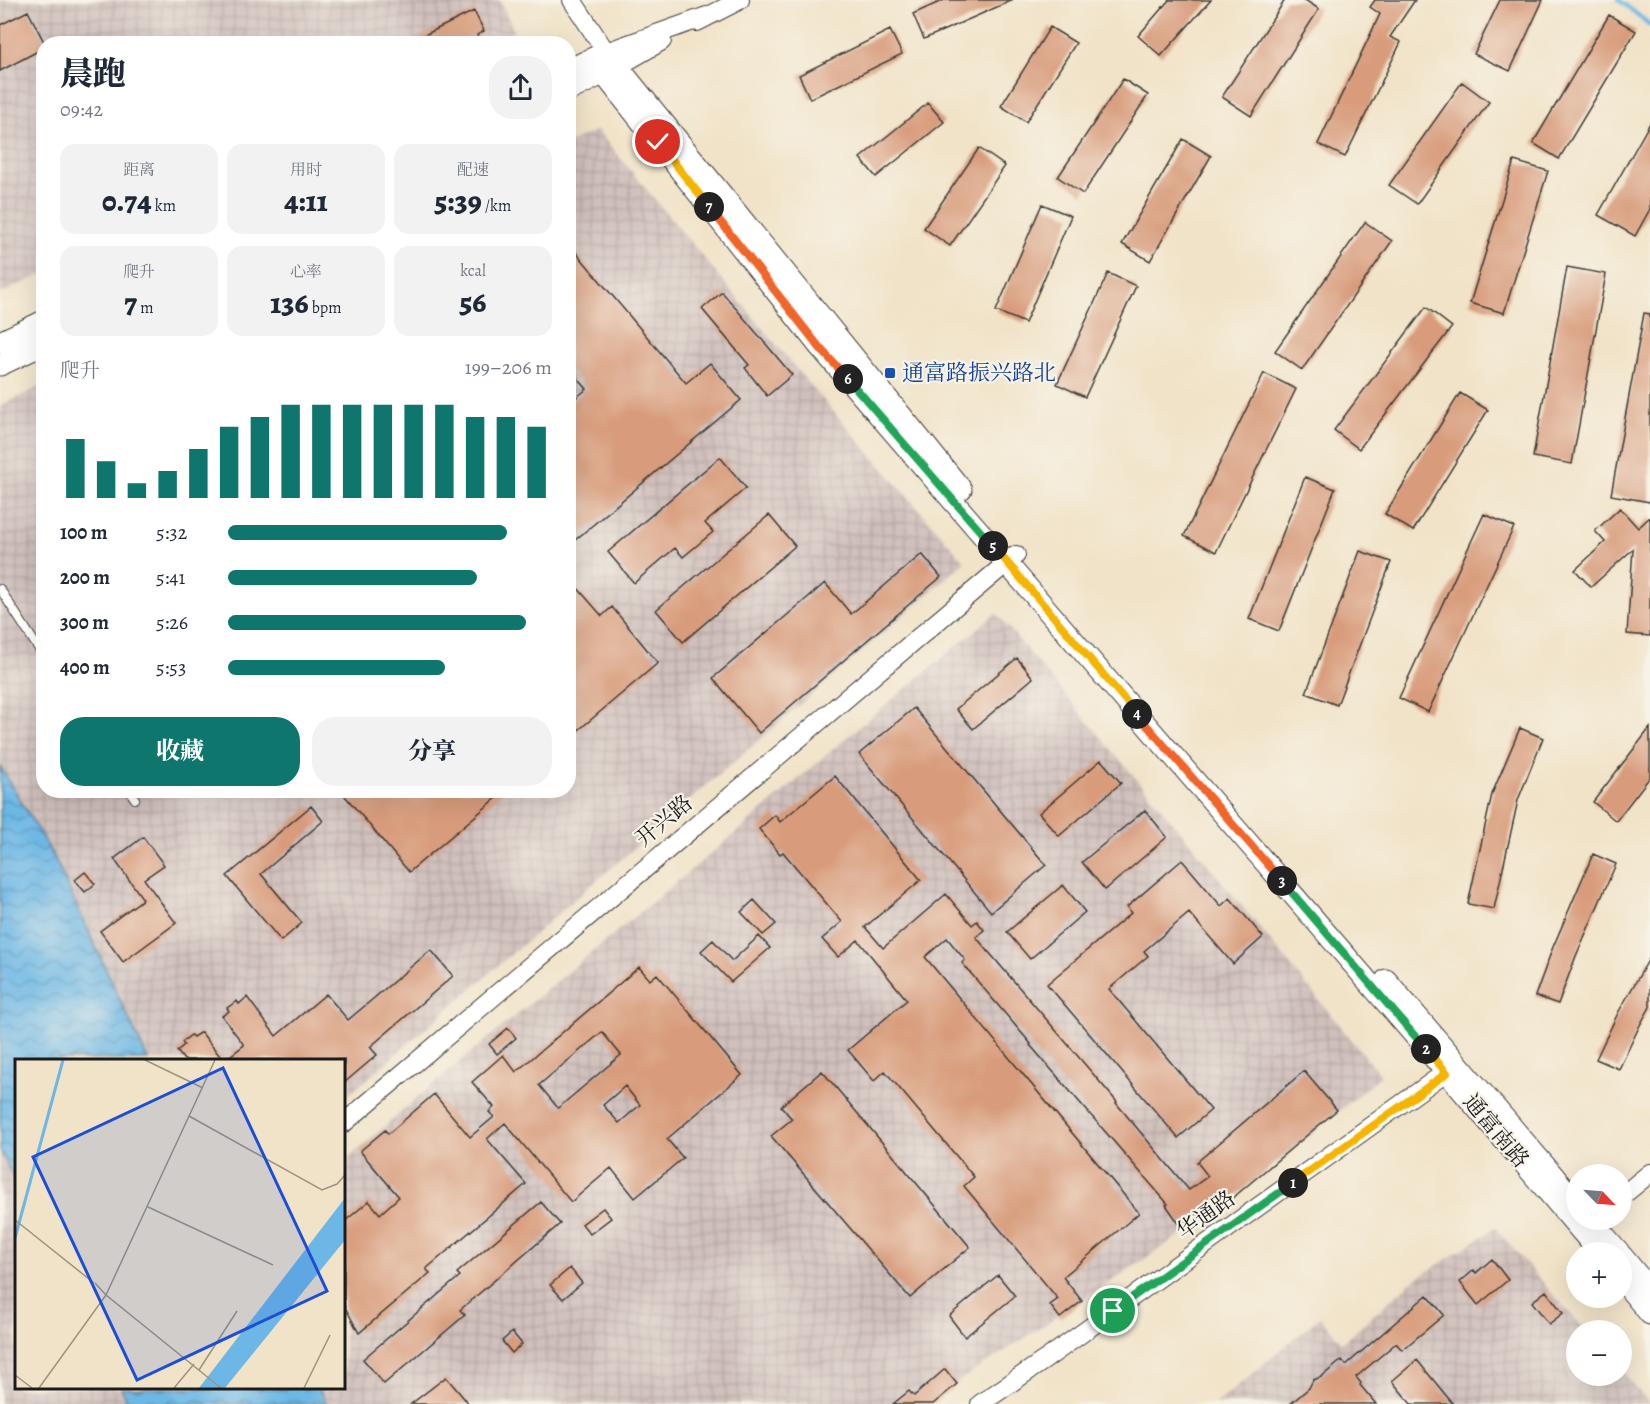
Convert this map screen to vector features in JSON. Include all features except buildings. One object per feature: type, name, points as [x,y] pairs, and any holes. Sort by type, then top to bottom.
[{"type":"main road","points":[[576,68],[605,63]]},
{"type":"main road","points":[[576,85],[605,63]]},
{"type":"main road","name":"通富南路","points":[[605,63],[820,348],[1011,559],[1452,1068],[1566,1191]]},
{"type":"main road","points":[[0,342],[36,325]]},
{"type":"main road","points":[[0,365],[36,348]]},
{"type":"main road","name":"通富南路","points":[[1452,1068],[1591,1242]]},
{"type":"main road","points":[[1600,1230],[1610,1242]]},
{"type":"main road","points":[[1632,1268],[1650,1290]]},
{"type":"main road","points":[[1632,1292],[1650,1314]]},
{"type":"street","name":"通富南路","points":[[566,0],[605,63]]},
{"type":"street","name":"通富南路","points":[[572,0],[605,63]]},
{"type":"street","points":[[605,63],[740,0]]},
{"type":"street","name":"开兴路","points":[[345,1123],[1011,559]]},
{"type":"street","name":"华通路","points":[[980,1404],[1452,1068]]},
{"type":"street","points":[[1632,1188],[1650,1173]]},
{"type":"lane","points":[[0,589],[36,645]]},
{"type":"shaded area","points":[[0,0],[500,0],[514,32],[505,36],[36,36],[36,277],[0,294]]},
{"type":"shaded area","points":[[597,130],[798,371],[965,562],[345,1098],[345,1059],[148,1059],[55,859],[0,766],[0,406],[36,388],[36,798],[576,798],[576,139]]},
{"type":"shaded area","points":[[996,613],[1187,839],[1381,1076],[1222,1208],[924,1404],[327,1404],[319,1389],[345,1389],[345,1161],[446,1073],[749,822]]},
{"type":"shaded area","points":[[0,1151],[15,1181],[15,1389],[122,1389],[129,1404],[0,1404]]},
{"type":"shaded area","points":[[1495,1228],[1576,1320],[1566,1320],[1566,1386],[1632,1386],[1632,1383],[1650,1404],[1216,1404],[1320,1317],[1342,1343],[1411,1282]]},
{"type":"water","points":[[0,766],[55,859],[148,1059],[15,1059],[15,1181],[0,1150]]},
{"type":"water","points":[[122,1389],[319,1389],[327,1404],[129,1404]]},
{"type":"waterway","points":[[1619,0],[1650,25]]},
{"type":"place","name":"通富路振兴路北","points":[[890,373]]},
{"type":"route","points":[[658,142],[820,348],[1447,1073],[1113,1311]]}]
